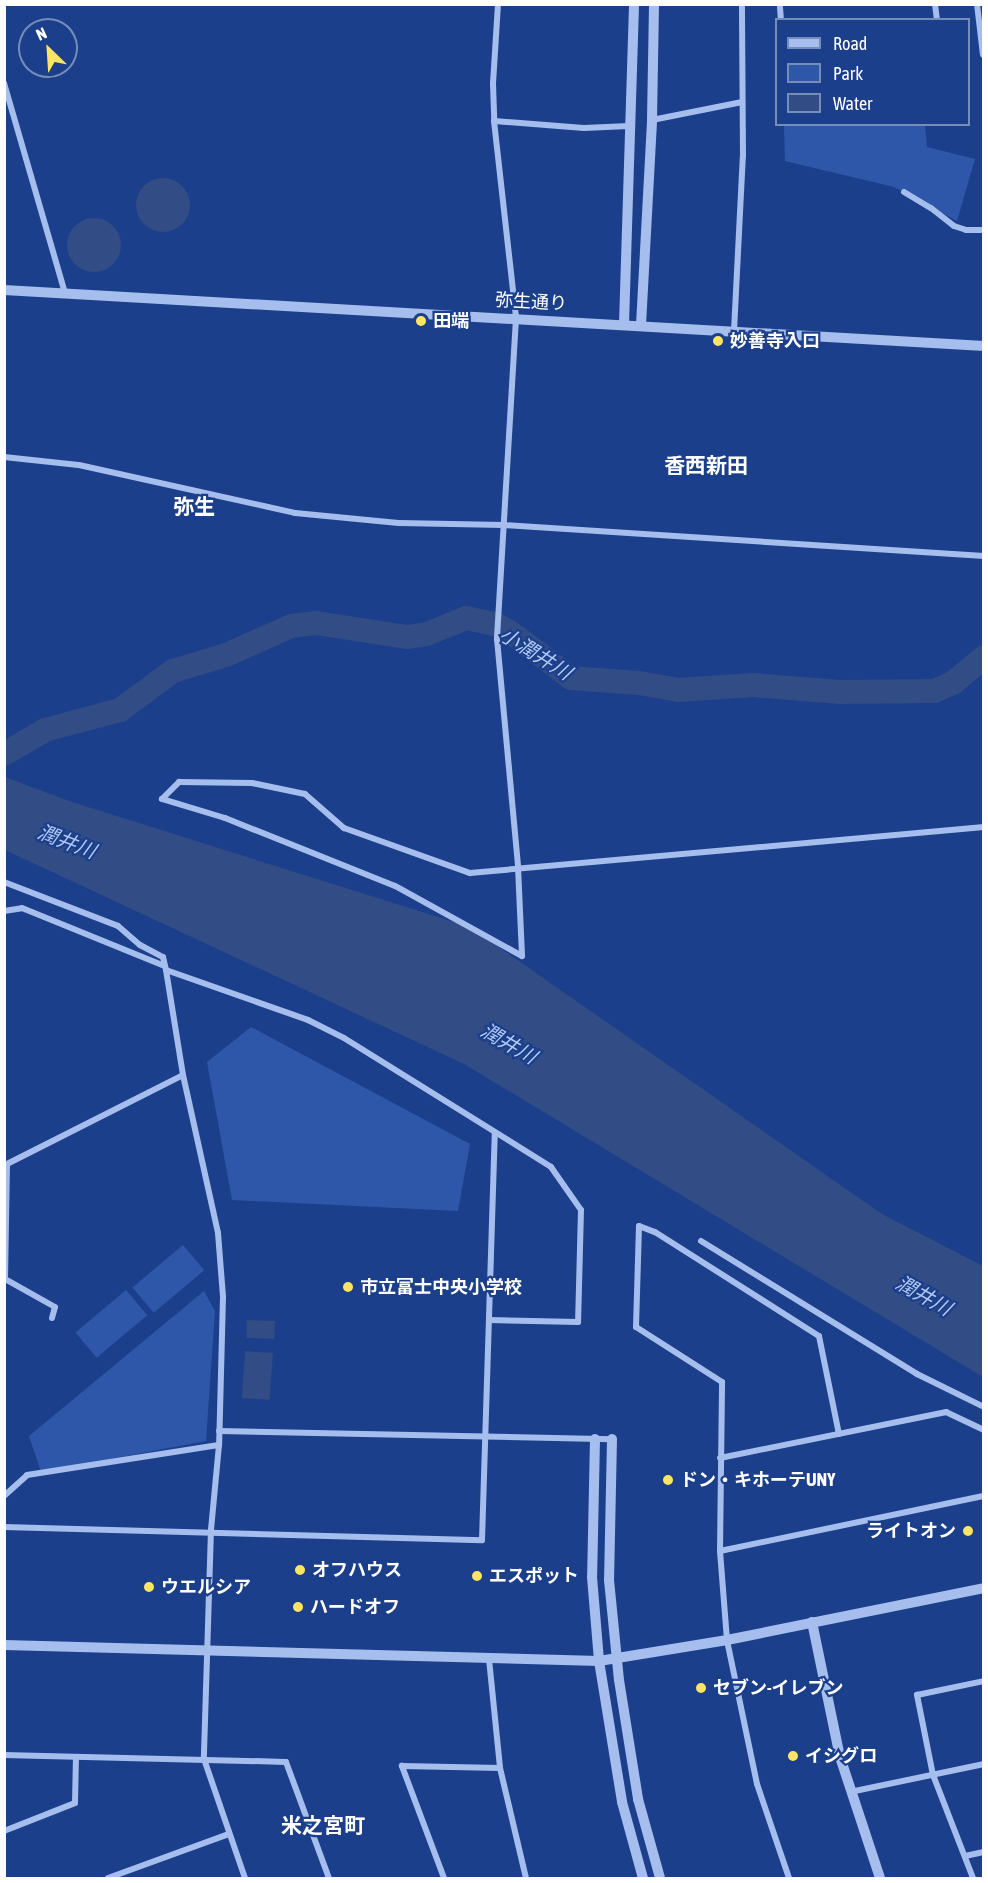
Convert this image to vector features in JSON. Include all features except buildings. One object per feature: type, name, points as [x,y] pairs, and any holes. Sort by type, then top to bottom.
[{"type":"street","points":[[498,4],[492,84],[494,121],[516,318],[497,639],[518,867],[522,956],[395,886],[225,818],[162,799],[179,782],[252,783],[305,794],[344,828],[470,873],[518,867],[984,827]]},
{"type":"street","points":[[624,324],[634,4]]},
{"type":"street","points":[[641,325],[652,120],[654,4]]},
{"type":"street","points":[[734,331],[742,156],[742,4]]},
{"type":"street","points":[[977,4],[982,55]]},
{"type":"street","points":[[780,7],[781,18]]},
{"type":"street","points":[[4,83],[65,293]]},
{"type":"street","points":[[652,120],[742,102]]},
{"type":"street","points":[[494,121],[584,128],[629,126]]},
{"type":"street","points":[[904,192],[931,208],[954,226],[966,230],[984,230]]},
{"type":"street","name":"弥生通り","points":[[4,290],[984,346]]},
{"type":"street","points":[[4,457],[79,465],[296,513],[399,523],[504,525],[984,556]]},
{"type":"street","points":[[4,882],[118,926],[140,945],[163,957],[183,1074],[218,1233],[221,1262],[223,1298],[219,1445],[211,1530],[204,1759],[245,1878]]},
{"type":"street","points":[[4,911],[22,908],[165,968],[279,1008],[344,1038],[551,1167],[581,1210],[578,1322],[489,1320]]},
{"type":"street","points":[[52,1318],[55,1307],[5,1279],[7,1164],[183,1074]]},
{"type":"street","points":[[4,1527],[211,1530],[482,1540],[495,1133]]},
{"type":"street","points":[[789,1878],[755,1774],[727,1640],[720,1551],[722,1382],[636,1327],[639,1226],[655,1232],[819,1336],[839,1434]]},
{"type":"street","points":[[701,1241],[917,1374],[984,1407]]},
{"type":"street","points":[[720,1458],[946,1412],[984,1430]]},
{"type":"street","points":[[219,1431],[612,1439],[609,1580],[617,1660],[638,1799],[660,1878]]},
{"type":"street","points":[[595,1439],[592,1577],[599,1661],[622,1802],[643,1878]]},
{"type":"street","points":[[4,1496],[27,1475],[219,1445]]},
{"type":"street","points":[[720,1551],[984,1496]]},
{"type":"street","points":[[4,1645],[489,1659],[617,1660],[727,1640],[984,1587]]},
{"type":"street","points":[[812,1622],[850,1792],[880,1878]]},
{"type":"street","points":[[489,1659],[500,1768],[526,1878]]},
{"type":"street","points":[[973,1878],[933,1775],[917,1695],[984,1681]]},
{"type":"street","points":[[4,1755],[286,1762],[329,1878]]},
{"type":"street","points":[[4,1831],[75,1803],[75,1757]]},
{"type":"street","points":[[850,1792],[984,1764]]},
{"type":"street","points":[[444,1878],[402,1766],[500,1768]]},
{"type":"street","points":[[108,1878],[229,1834]]},
{"type":"street","points":[[965,1856],[984,1852]]},
{"type":"green space","points":[[784,126],[925,126],[927,147],[975,159],[957,221],[894,187],[785,161]]},
{"type":"green space","points":[[251,1027],[470,1144],[458,1211],[232,1200],[207,1062]]},
{"type":"green space","points":[[183,1245],[204,1270],[154,1313],[132,1287]]},
{"type":"green space","points":[[126,1290],[147,1315],[97,1358],[75,1332]]},
{"type":"green space","points":[[204,1291],[215,1311],[206,1441],[41,1472],[29,1436]]},
{"type":"water","points":[[158,178],[168,178],[178,182],[186,190],[190,205],[186,220],[178,228],[168,232],[158,232],[148,228],[140,220],[136,210],[136,200],[140,190],[148,182]]},
{"type":"water","points":[[89,218],[99,218],[109,222],[117,230],[121,245],[117,260],[109,268],[99,272],[89,272],[79,268],[71,260],[67,250],[67,240],[71,230],[79,222]]},
{"type":"water","name":"潤井川","points":[[5,777],[72,802],[470,927],[882,1214],[983,1266],[983,1377],[464,1064],[5,850]]},
{"type":"water","points":[[247,1320],[275,1321],[274,1339],[246,1338]]},
{"type":"water","points":[[245,1351],[273,1353],[270,1400],[242,1398]]},
{"type":"waterway","name":"小潤井川","points":[[4,754],[45,730],[120,710],[173,671],[226,655],[291,626],[316,623],[408,637],[427,634],[466,618],[495,624],[510,632],[571,678],[639,683],[677,690],[753,685],[840,692],[934,691],[953,683],[984,657]]},
{"type":"place","name":"田端","points":[[421,321]]},
{"type":"place","name":"妙善寺入口","points":[[718,341]]},
{"type":"place","name":"市立富士中央小学校","points":[[348,1287]]},
{"type":"place","name":"ドン・キホーテUNY","points":[[668,1480]]},
{"type":"place","name":"ライトオン","points":[[968,1531]]},
{"type":"place","name":"オフハウス","points":[[300,1570]]},
{"type":"place","name":"エスポット","points":[[477,1576]]},
{"type":"place","name":"ウエルシア","points":[[149,1587]]},
{"type":"place","name":"ハードオフ","points":[[298,1607]]},
{"type":"place","name":"セブン-イレブン","points":[[701,1688]]},
{"type":"place","name":"イシグロ","points":[[793,1756]]},
{"type":"district","name":"香西新田","points":[[706,465]]},
{"type":"district","name":"弥生","points":[[194,506]]},
{"type":"district","name":"米之宮町","points":[[323,1825]]}]
